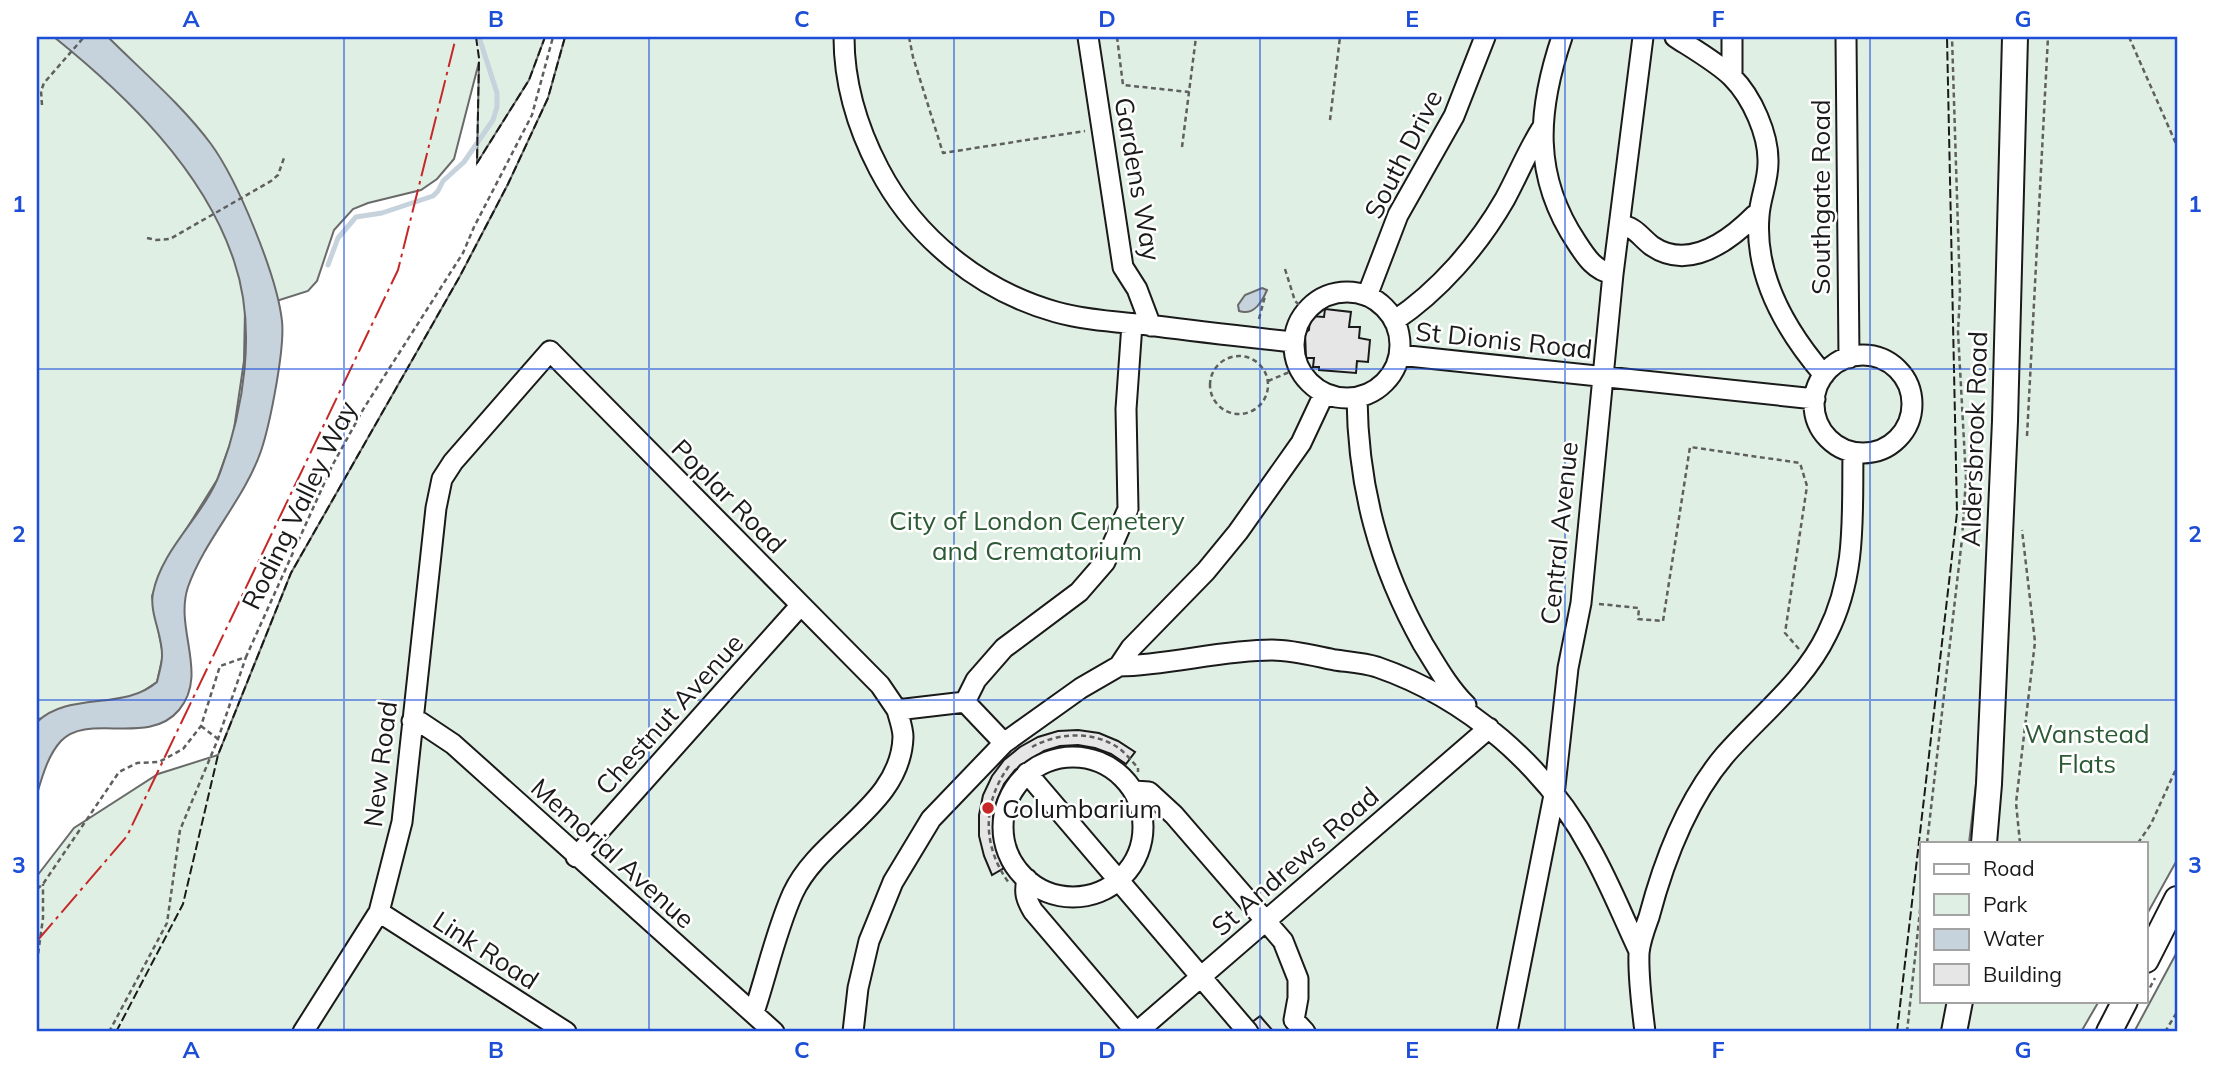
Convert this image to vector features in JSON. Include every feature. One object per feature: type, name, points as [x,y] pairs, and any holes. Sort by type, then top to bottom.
[{"type":"main road","name":"Aldersbrook Road","points":[[1984,842],[2005,422],[2015,37]]},
{"type":"main road","points":[[2148,956],[2177,899]]},
{"type":"main road","points":[[1954,1032],[1960,1002]]},
{"type":"main road","points":[[2109,1032],[2124,1002]]},
{"type":"lane","points":[[844,37],[851,103],[867,145],[889,187],[919,227],[954,261],[1004,292],[1056,312],[1141,325],[1293,342]]},
{"type":"lane","name":"Gardens Way","points":[[1088,37],[1123,267],[1137,289],[1141,325]]},
{"type":"lane","name":"South Drive","points":[[1367,296],[1398,215],[1454,116],[1485,37]]},
{"type":"lane","points":[[1562,37],[1549,76],[1542,128],[1550,188],[1566,227],[1588,259],[1604,272],[1613,274]]},
{"type":"lane","name":"Central Avenue","points":[[1507,1032],[1554,795],[1568,668],[1581,603],[1613,274],[1643,37]]},
{"type":"lane","points":[[1675,37],[1731,76],[1763,126],[1768,148],[1766,185],[1759,215],[1762,256],[1778,307],[1791,333],[1825,375]]},
{"type":"lane","points":[[1731,76],[1732,37]]},
{"type":"lane","name":"Southgate Road","points":[[1846,37],[1849,358]]},
{"type":"lane","points":[[1394,321],[1441,282],[1478,241],[1505,198],[1542,128]]},
{"type":"lane","points":[[1620,225],[1631,227],[1665,253],[1690,256],[1721,243],[1755,215],[1759,215]]},
{"type":"lane","points":[[1355,292],[1382,304],[1394,321],[1399,336],[1399,355],[1394,370],[1385,383],[1372,393],[1357,398],[1338,398],[1324,394],[1312,386],[1295,359],[1293,342],[1295,330],[1306,311],[1318,300],[1330,295],[1355,292]]},
{"type":"lane","points":[[965,702],[976,680],[1004,648],[1079,593],[1105,562],[1128,509],[1126,410],[1141,325]]},
{"type":"lane","name":"Poplar Road","points":[[442,479],[550,352],[880,685],[897,710]]},
{"type":"lane","name":"St Dionis Road","points":[[1399,355],[1815,399]]},
{"type":"lane","points":[[1871,356],[1892,364],[1909,387],[1912,402],[1911,417],[1905,430],[1895,442],[1875,451],[1853,452],[1840,447],[1824,432],[1815,413],[1815,399],[1825,375],[1831,367],[1849,358],[1871,356]]},
{"type":"lane","points":[[853,1032],[858,988],[869,941],[898,873],[931,819],[1004,743],[1081,688],[1119,666],[1131,648],[1197,581],[1238,532],[1301,443],[1324,394]]},
{"type":"lane","points":[[1357,398],[1361,465],[1370,513],[1386,568],[1408,616],[1437,667],[1459,698],[1541,779],[1591,848],[1639,951]]},
{"type":"lane","points":[[1645,1032],[1639,951],[1670,848],[1702,786],[1725,756],[1788,690],[1811,661],[1828,633],[1850,561],[1854,514],[1853,452]]},
{"type":"lane","name":"New Road","points":[[310,1029],[379,912],[402,822],[436,508],[442,479]]},
{"type":"lane","name":"Chestnut Avenue","points":[[576,857],[800,606]]},
{"type":"lane","points":[[1119,666],[1143,666],[1222,653],[1274,650],[1374,666],[1420,684],[1455,703],[1489,728]]},
{"type":"lane","points":[[752,1012],[793,892],[807,870],[885,789],[899,762],[903,735],[897,710],[965,702]]},
{"type":"lane","points":[[965,702],[1004,743]]},
{"type":"lane","name":"Memorial Avenue","points":[[412,721],[421,722],[453,744],[774,1032]]},
{"type":"lane","name":"St Andrews Road","points":[[1136,1032],[1202,978],[1265,920],[1489,728]]},
{"type":"lane","points":[[1017,880],[1063,896],[1083,897],[1102,891],[1119,880],[1132,865],[1141,848],[1143,819],[1134,791],[1121,775],[1104,763],[1085,757],[1064,757],[1045,762],[1027,773],[1014,788],[1006,807],[1003,826],[1006,846],[1017,880],[1033,911],[1136,1032]]},
{"type":"lane","points":[[1027,773],[1248,1032]]},
{"type":"lane","points":[[1134,791],[1149,792],[1174,815],[1283,942],[1298,979],[1294,1020],[1305,1032]]},
{"type":"lane","name":"Link Road","points":[[379,912],[566,1032]]},
{"type":"path","points":[[42,105],[41,91],[53,72],[84,37]]},
{"type":"path","name":"Roding Valley Way","points":[[109,1032],[167,923],[180,830],[218,739],[246,657],[332,466],[364,408],[463,253],[532,115],[553,37]]},
{"type":"path","points":[[909,37],[943,153],[1102,128]]},
{"type":"path","points":[[1117,37],[1123,85],[1189,92]]},
{"type":"path","points":[[1182,147],[1196,37]]},
{"type":"path","points":[[1330,120],[1340,37]]},
{"type":"path","points":[[1927,842],[1962,539],[1966,478],[1958,332],[1960,293],[1952,37]]},
{"type":"path","points":[[2026,442],[2048,37]]},
{"type":"path","points":[[2129,37],[2177,146]]},
{"type":"path","points":[[147,237],[163,240],[180,233],[260,187],[278,175],[284,158]]},
{"type":"path","points":[[1285,269],[1295,301],[1306,311]]},
{"type":"path","points":[[1264,339],[1259,319],[1265,296]]},
{"type":"path","points":[[1242,356],[1259,364],[1268,380],[1264,399],[1259,406],[1242,414],[1224,409],[1217,403],[1210,386],[1212,376],[1223,361],[1242,356]]},
{"type":"path","points":[[1268,380],[1299,368]]},
{"type":"path","points":[[1581,603],[1639,608],[1638,619],[1663,621],[1690,447],[1800,463],[1807,485],[1785,634],[1811,661]]},
{"type":"path","points":[[2020,842],[2016,803],[2035,642],[2022,525]]},
{"type":"path","points":[[37,889],[119,772],[137,763],[159,762],[183,749],[201,726],[220,666],[246,657]]},
{"type":"path","points":[[201,726],[218,739]]},
{"type":"path","points":[[1047,734],[1049,740]]},
{"type":"path","points":[[1124,753],[1138,768]]},
{"type":"path","points":[[2139,842],[2151,824],[2177,767]]},
{"type":"path","points":[[984,793],[992,797]]},
{"type":"path","points":[[996,862],[1017,880]]},
{"type":"path","points":[[37,962],[43,918],[43,884]]},
{"type":"path","points":[[1907,1032],[1920,910]]},
{"type":"path","points":[[2165,1032],[2177,1012]]},
{"type":"green space","points":[[37,37],[545,37],[529,80],[477,163],[479,62],[454,159],[437,179],[421,190],[353,209],[334,230],[317,281],[308,291],[245,311],[244,361],[233,436],[217,480],[164,565],[152,596],[163,655],[157,682],[137,695],[39,719],[37,722]]},
{"type":"green space","name":"City of London Cemetery and Crematorium","points":[[565,37],[2006,37],[2006,115],[1979,759],[1969,842],[1920,842],[1920,1002],[1949,1002],[1942,1032],[37,1032],[37,876],[74,828],[158,774],[218,755],[291,573],[460,276],[508,184],[548,98]]},
{"type":"green space","name":"Wanstead Flats","points":[[2023,37],[2177,37],[2177,860],[2148,912],[2148,842],[1990,842]]},
{"type":"green space","points":[[2177,952],[2177,1032],[2134,1032]]},
{"type":"green space","points":[[1965,1002],[2098,1002],[2081,1032],[1959,1032]]},
{"type":"water","points":[[54,37],[108,37],[175,102],[211,144],[233,181],[255,230],[279,302],[282,334],[276,386],[261,451],[245,486],[204,552],[188,587],[185,619],[191,682],[187,696],[179,710],[166,721],[151,726],[86,729],[73,733],[61,741],[52,753],[37,794],[37,722],[65,707],[129,696],[144,691],[157,682],[162,648],[153,608],[153,593],[165,561],[204,504],[220,473],[236,422],[245,368],[246,341],[245,313],[234,261],[221,228],[203,196],[183,165],[135,109]]},
{"type":"water","points":[[1262,288],[1267,290],[1257,307],[1249,312],[1239,311],[1238,305],[1245,295]]},
{"type":"building","points":[[1325,309],[1351,312],[1349,327],[1360,327],[1359,338],[1370,340],[1368,362],[1357,361],[1356,373],[1319,370],[1319,367],[1313,367],[1314,358],[1306,358],[1305,333],[1309,330],[1310,316],[1324,317]]},
{"type":"building","name":"Columbarium","points":[[1058,731],[1099,733],[1135,752],[1126,764],[1095,748],[1060,746],[1044,751],[1015,770],[1004,784],[993,817],[993,835],[1004,868],[992,875],[979,836],[979,815],[983,795],[992,776],[1004,760],[1038,737]]},
{"type":"building","points":[[1260,1016],[1274,1032],[1259,1032],[1251,1023]]},
{"type":"waterway","points":[[328,265],[338,238],[356,217],[382,213],[433,196],[443,181],[464,162],[493,120],[497,93],[479,37]]},
{"type":"fence","points":[[476,37],[479,58],[477,163],[529,80],[545,37]]},
{"type":"fence","points":[[116,1032],[183,904],[218,755],[291,573],[460,276],[508,184],[548,98],[565,37]]},
{"type":"fence","points":[[1897,1032],[1957,513],[1947,37]]},
{"type":"power","points":[[37,941],[127,836],[398,270],[456,37]]},
{"type":"place","name":"Columbarium","points":[[988,808]]}]
